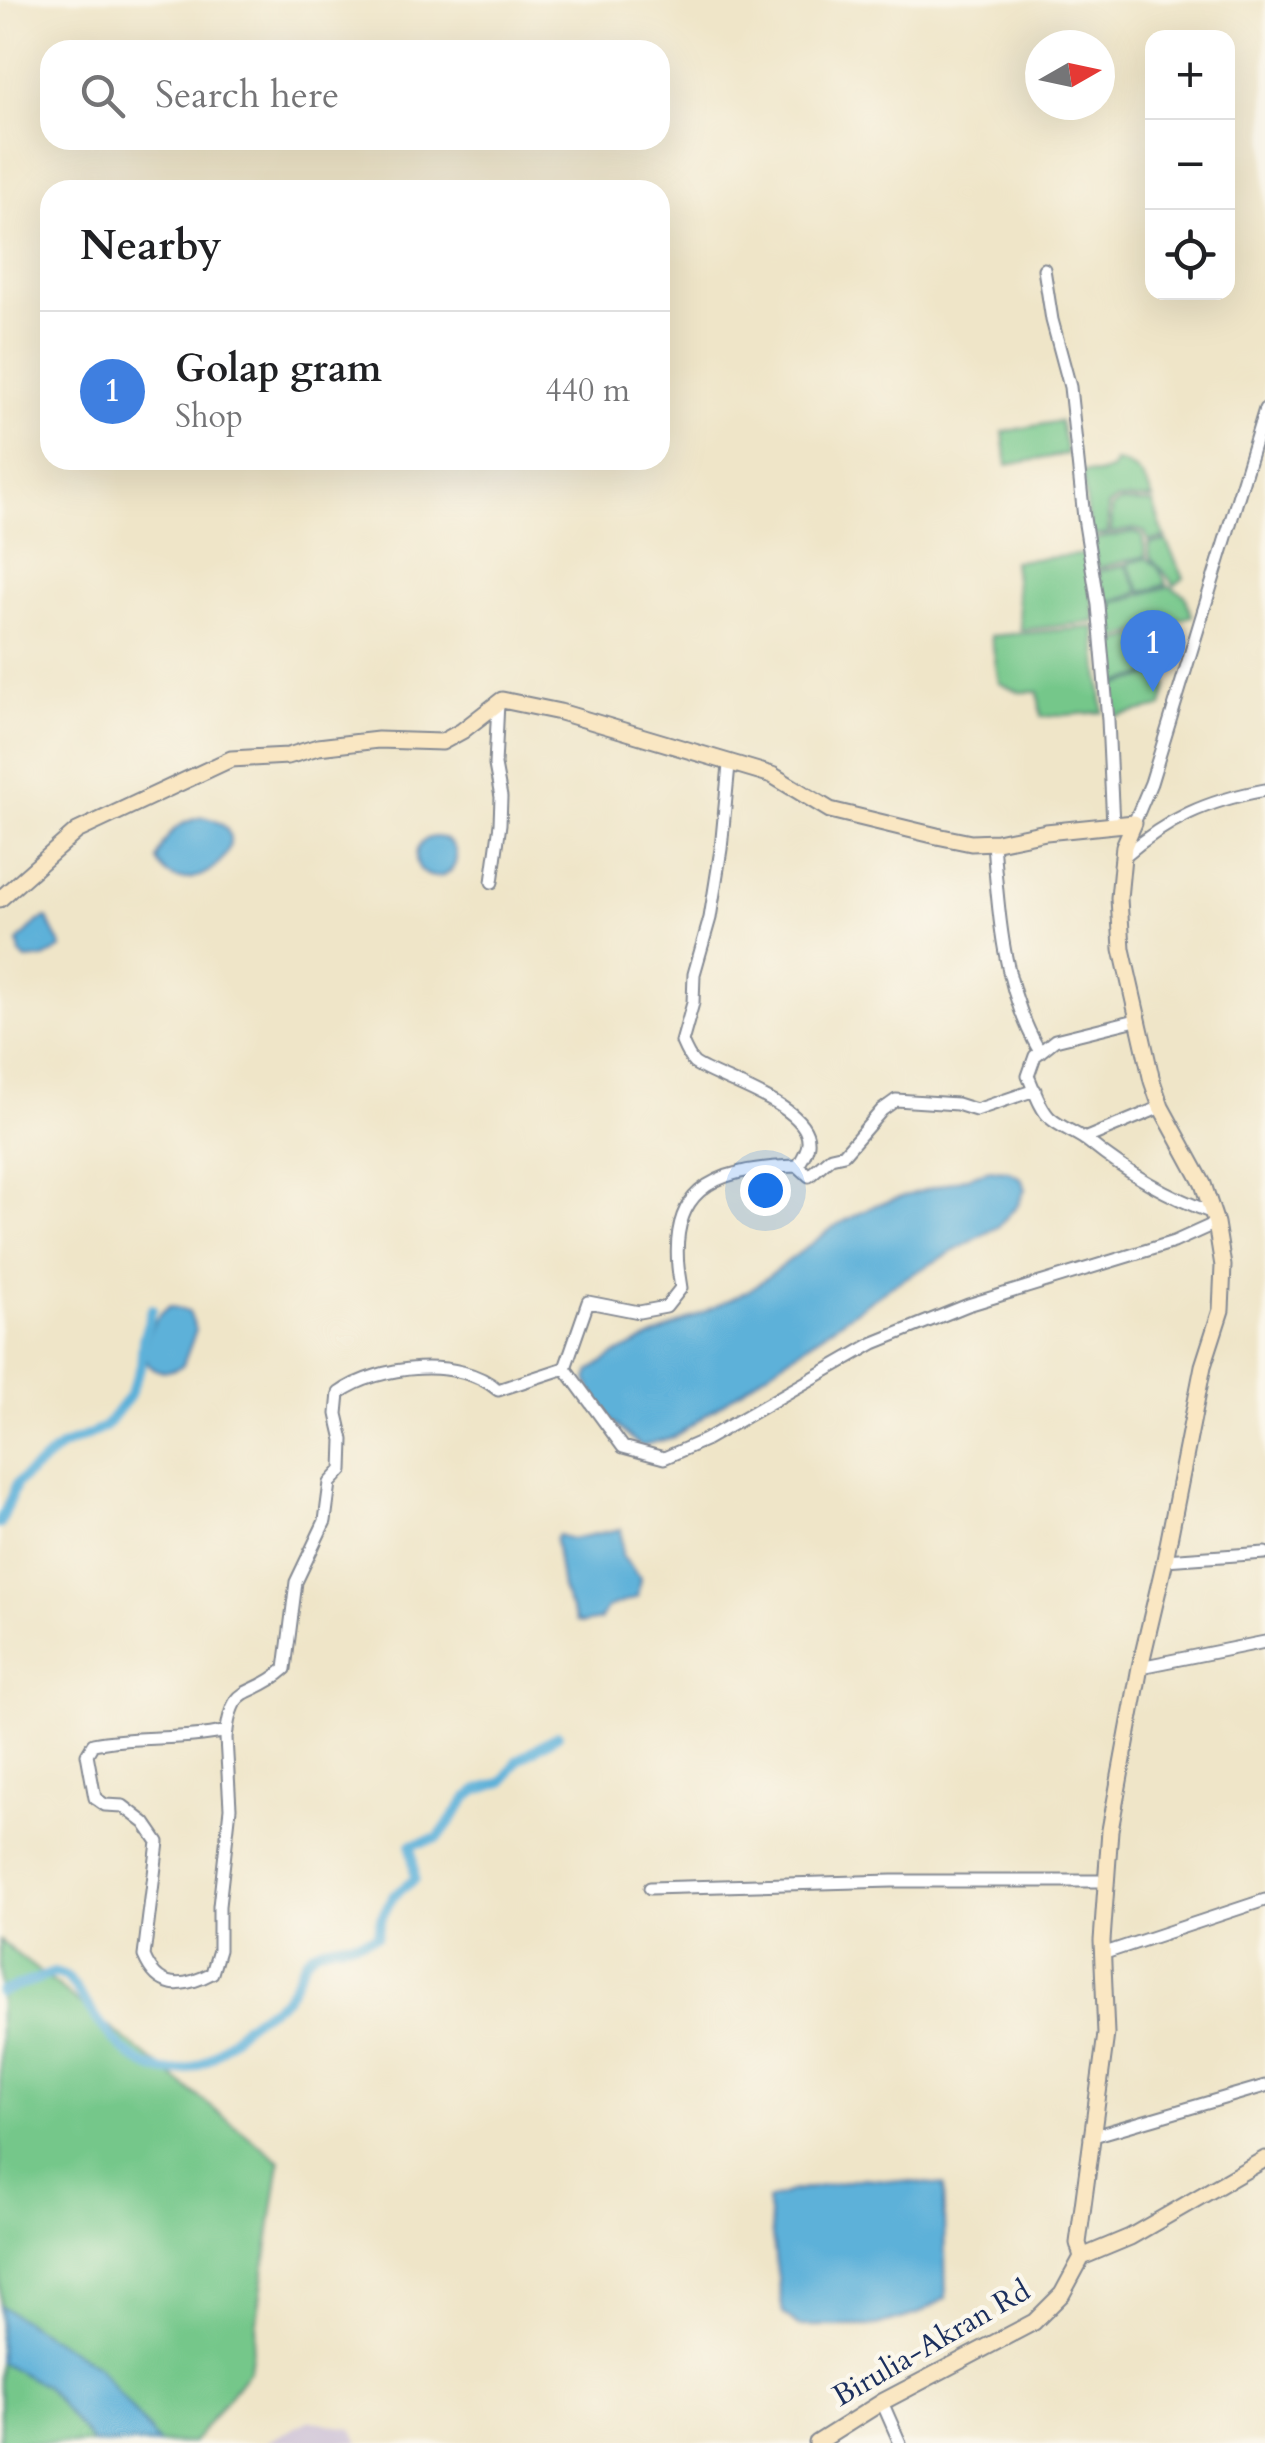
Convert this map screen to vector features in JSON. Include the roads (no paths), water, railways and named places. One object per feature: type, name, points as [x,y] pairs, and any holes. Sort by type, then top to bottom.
[{"type":"street","points":[[1044,269],[1052,320],[1070,386],[1098,606],[1113,825]]},
{"type":"street","points":[[1265,409],[1151,783],[1123,857],[1119,898],[1122,949],[1136,1020],[1161,1107],[1204,1184],[1223,1266],[1221,1310],[1203,1366],[1110,1830],[1102,1954],[1106,2034],[1078,2243],[1082,2257],[1130,2237],[1265,2160]]},
{"type":"street","points":[[0,899],[87,825],[231,759],[288,756],[378,740],[442,742],[502,700],[560,712],[772,775],[830,810],[971,843],[1134,823]]},
{"type":"street","points":[[492,882],[501,797],[495,765],[498,702]]},
{"type":"street","points":[[729,765],[722,849],[682,1042],[692,1062],[767,1096],[790,1115],[808,1138],[798,1166]]},
{"type":"street","points":[[1123,857],[1169,821],[1232,797],[1265,790]]},
{"type":"street","points":[[992,842],[1008,968],[1025,1024],[1040,1052]]},
{"type":"street","points":[[1136,1020],[1056,1040],[1035,1056],[1028,1076],[1047,1117],[1084,1139],[1104,1157],[1214,1218]]},
{"type":"street","points":[[565,1368],[588,1302],[639,1312],[666,1307],[681,1288],[678,1228],[690,1201],[705,1186],[724,1175],[758,1167],[798,1166],[809,1176],[832,1157],[844,1154],[882,1110],[896,1100],[957,1104],[976,1110],[1035,1090]]},
{"type":"street","points":[[1084,1139],[1161,1107]]},
{"type":"street","points":[[565,1368],[623,1447],[664,1458],[706,1440],[874,1343],[968,1305],[1174,1242],[1214,1218]]},
{"type":"street","points":[[227,1731],[193,1738],[116,1740],[93,1744],[87,1754],[95,1798],[123,1806],[145,1822],[158,1842],[144,1956],[150,1971],[169,1982],[190,1984],[212,1973],[219,1950],[219,1906],[230,1808],[229,1712],[237,1696],[284,1669],[296,1582],[326,1522],[330,1484],[342,1470],[343,1440],[337,1414],[340,1393],[355,1382],[442,1366],[484,1377],[498,1390],[565,1368]]},
{"type":"street","points":[[1165,1560],[1265,1552]]},
{"type":"street","points":[[1140,1667],[1265,1642]]},
{"type":"street","points":[[650,1888],[892,1881],[1107,1881]]},
{"type":"street","points":[[1102,1954],[1265,1900]]},
{"type":"street","points":[[1090,2137],[1265,2086]]},
{"type":"street","name":"Birulia-Akran Rd","points":[[818,2443],[882,2402],[1034,2322],[1062,2294],[1082,2257]]},
{"type":"street","points":[[882,2402],[900,2443]]},
{"type":"water","points":[[203,817],[223,825],[230,838],[227,852],[202,875],[185,879],[169,875],[157,860],[164,843],[179,826]]},
{"type":"water","points":[[436,837],[450,843],[456,857],[450,871],[436,877],[422,871],[416,857],[422,843]]},
{"type":"water","points":[[47,918],[62,948],[44,958],[26,960],[20,954],[18,942],[38,921]]},
{"type":"water","points":[[990,1170],[1008,1171],[1021,1178],[1025,1189],[999,1226],[891,1286],[674,1437],[641,1446],[596,1400],[587,1380],[590,1371],[614,1355],[750,1290],[835,1226],[876,1205]]},
{"type":"water","points":[[170,1306],[189,1312],[196,1330],[183,1365],[159,1371],[147,1363],[147,1339],[154,1323]]},
{"type":"water","points":[[621,1529],[622,1556],[640,1578],[637,1597],[607,1608],[600,1620],[576,1621],[562,1588],[555,1539],[558,1535],[571,1539]]},
{"type":"water","points":[[864,2178],[943,2185],[946,2298],[918,2314],[876,2326],[798,2326],[783,2313],[767,2200]]},
{"type":"water","points":[[0,2306],[97,2366],[159,2443],[93,2443],[45,2386],[0,2362]]},
{"type":"waterway","points":[[0,1524],[17,1483],[61,1447],[104,1428],[129,1397],[141,1366],[143,1339],[152,1309]]},
{"type":"waterway","points":[[0,1992],[54,1973],[67,1977],[108,2033],[141,2063],[161,2070],[182,2070],[206,2061],[256,2017],[284,1999],[312,1953],[323,1947],[377,1936],[393,1896],[415,1879],[411,1845],[438,1838],[467,1798],[503,1782],[518,1760],[558,1735]]},
{"type":"place","name":"Golap gram","points":[[1153,692]]}]
